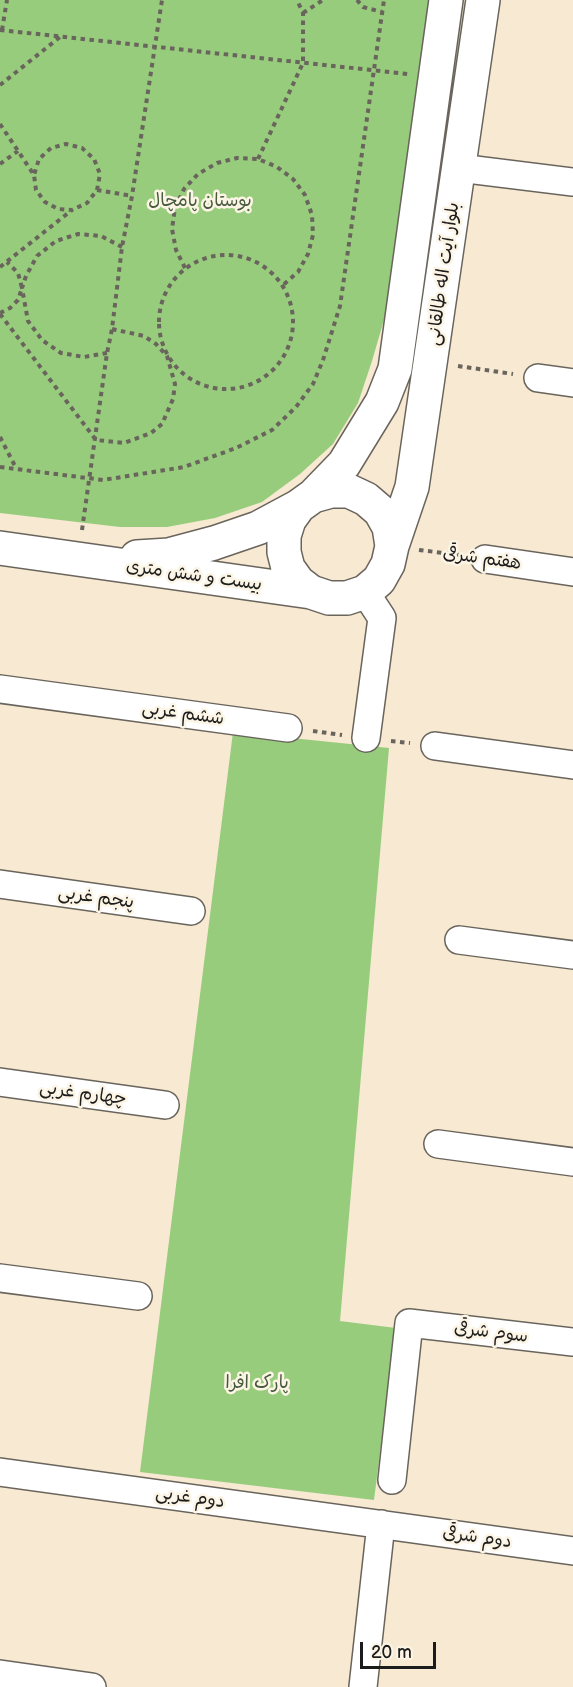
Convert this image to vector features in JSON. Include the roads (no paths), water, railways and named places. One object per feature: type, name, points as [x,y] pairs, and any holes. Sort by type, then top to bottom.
[{"type":"street","name":"بلوار آیت اله طالقانی","points":[[306,501],[344,464],[382,402],[395,369],[446,0]]},
{"type":"street","name":"بلوار آیت اله طالقانی","points":[[392,546],[412,487],[483,0]]},
{"type":"street","points":[[459,168],[573,182]]},
{"type":"street","points":[[538,378],[573,383]]},
{"type":"street","points":[[331,491],[349,491],[366,499],[380,511],[389,527],[392,546],[388,564],[379,580],[364,592],[347,598],[329,598],[311,592],[298,582],[288,568],[284,552],[284,536],[289,520],[306,501],[331,491]]},
{"type":"street","name":"بیست و شش متری","points":[[78,561],[169,555],[258,528],[306,501]]},
{"type":"street","name":"بیست و شش متری","points":[[0,548],[78,561],[311,592]]},
{"type":"street","name":"هفتم شرقی","points":[[485,559],[573,572]]},
{"type":"street","points":[[364,592],[382,618],[366,738]]},
{"type":"street","name":"ششم غربی","points":[[0,689],[288,728]]},
{"type":"street","points":[[435,746],[573,765]]},
{"type":"street","name":"پنجم غربی","points":[[0,884],[191,911]]},
{"type":"street","points":[[459,940],[573,955]]},
{"type":"street","name":"چهارم غربی","points":[[0,1082],[165,1105]]},
{"type":"street","points":[[438,1144],[573,1162]]},
{"type":"street","points":[[0,1278],[138,1296]]},
{"type":"street","name":"سوم شرقی","points":[[392,1480],[409,1323],[573,1342]]},
{"type":"street","name":"دوم غربی","points":[[0,1472],[381,1524]]},
{"type":"street","points":[[363,1687],[381,1524]]},
{"type":"street","name":"دوم شرقی","points":[[381,1524],[573,1551]]},
{"type":"street","points":[[0,1674],[92,1687]]},
{"type":"park label","name":"بوستان پامچال","points":[[200,201]]},
{"type":"park label","name":"پارک افرا","points":[[257,1383]]}]
